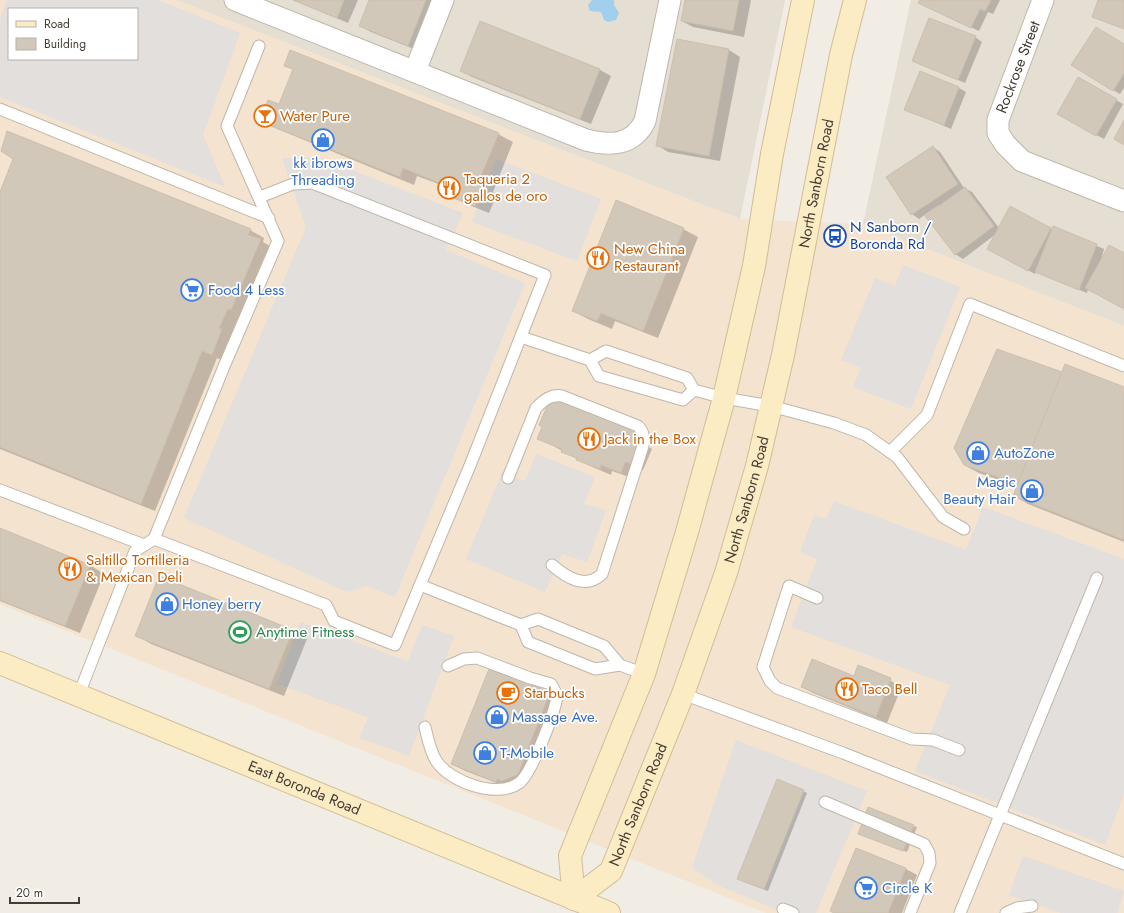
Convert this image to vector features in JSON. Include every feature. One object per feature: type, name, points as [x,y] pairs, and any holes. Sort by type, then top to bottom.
[{"type":"main road","points":[[574,899],[570,856],[644,674],[687,532],[724,398],[754,266],[774,146],[804,0]]},
{"type":"main road","name":"North Sanborn Road","points":[[574,899],[611,871],[683,694],[726,573],[757,466],[785,348],[841,55],[855,0]]},
{"type":"main road","name":"East Boronda Road","points":[[0,663],[79,694],[609,913]]},
{"type":"street","points":[[236,0],[269,6],[415,71],[586,140],[601,144],[619,143],[634,136],[646,121],[670,0]]},
{"type":"street","points":[[415,71],[443,0]]},
{"type":"street","name":"Rockrose Street","points":[[1043,0],[998,120],[998,133],[1013,154],[1022,161],[1124,201]]},
{"type":"lane","points":[[79,694],[135,551],[154,539],[225,364],[278,241],[260,197],[227,126],[259,46]]},
{"type":"lane","points":[[0,109],[269,218]]},
{"type":"lane","points":[[154,539],[326,605],[334,621],[395,645],[521,338],[545,275],[312,183],[293,184],[260,197]]},
{"type":"lane","points":[[890,452],[927,415],[970,304],[1124,366]]},
{"type":"lane","points":[[521,338],[590,360],[599,376],[683,400],[694,390]]},
{"type":"lane","points":[[590,360],[606,351],[687,378],[694,390],[724,398],[771,406],[866,435],[897,457],[943,517],[964,529]]},
{"type":"lane","points":[[508,478],[536,408],[552,396],[562,396],[638,426],[641,429],[643,434],[643,446],[602,574],[594,580],[580,581],[563,574],[552,565]]},
{"type":"lane","points":[[0,490],[144,545]]},
{"type":"lane","points":[[960,913],[1097,578]]},
{"type":"lane","points":[[420,585],[521,626],[528,642],[595,669],[620,665]]},
{"type":"lane","points":[[817,598],[789,586],[763,667],[773,685],[777,688],[912,740],[933,740],[959,750]]},
{"type":"lane","points":[[521,626],[538,619],[604,646],[620,665],[644,674]]},
{"type":"lane","points":[[425,727],[433,755],[444,771],[458,779],[486,789],[501,790],[513,787],[524,779],[552,714],[557,695],[551,684],[530,678],[477,658],[464,659],[448,666]]},
{"type":"lane","points":[[683,694],[843,753],[1124,864]]},
{"type":"lane","points":[[824,802],[924,844],[929,853],[930,863],[910,913]]},
{"type":"lane","points":[[1006,913],[1017,908],[1032,906]]},
{"type":"shaded area","points":[[0,0],[176,0],[740,219],[863,224],[1124,326],[1124,913],[766,913],[0,604]]},
{"type":"shaded area","points":[[7,0],[158,0],[240,33],[203,135],[225,187],[0,97],[0,19]]},
{"type":"shaded area","points":[[176,0],[785,0],[740,219]]},
{"type":"shaded area","points":[[911,0],[1124,0],[1124,326],[863,224]]},
{"type":"shaded area","points":[[282,158],[320,158],[463,213],[446,250],[525,283],[395,597],[368,586],[347,592],[184,518],[306,227]]},
{"type":"shaded area","points":[[496,159],[601,199],[577,261],[472,222]]},
{"type":"shaded area","points":[[903,265],[960,287],[911,409],[853,387],[861,368],[841,360],[875,278],[895,286]]},
{"type":"shaded area","points":[[536,454],[595,477],[584,504],[606,510],[587,562],[562,554],[545,592],[466,559],[502,472],[525,481]]},
{"type":"shaded area","points":[[834,501],[966,550],[983,507],[1124,559],[1124,794],[1105,845],[915,771],[950,685],[791,627],[817,559],[800,552],[814,515],[826,519]]},
{"type":"shaded area","points":[[300,622],[408,661],[422,625],[454,636],[409,756],[360,738],[368,717],[277,684]]},
{"type":"shaded area","points":[[736,740],[867,791],[816,913],[785,913],[717,885],[692,867]]},
{"type":"shaded area","points":[[1023,856],[1124,891],[1117,913],[1061,913],[1009,895]]},
{"type":"water","points":[[592,0],[614,0],[614,5],[619,13],[616,20],[608,22],[604,20],[601,12],[590,11],[588,5]]},
{"type":"building","points":[[293,0],[344,0],[337,18]]},
{"type":"building","points":[[369,0],[426,0],[408,46],[359,26]]},
{"type":"building","points":[[685,0],[739,0],[733,31],[681,21]]},
{"type":"building","points":[[920,0],[991,0],[985,11],[980,9],[971,28],[918,3]]},
{"type":"building","points":[[1098,0],[1124,0],[1124,29],[1092,17]]},
{"type":"building","points":[[929,18],[976,36],[958,80],[912,61]]},
{"type":"building","points":[[480,21],[600,69],[580,119],[460,71]]},
{"type":"building","points":[[1096,27],[1124,44],[1124,73],[1113,91],[1071,65]]},
{"type":"building","points":[[677,39],[729,49],[709,156],[656,146]]},
{"type":"building","points":[[290,50],[499,133],[478,183],[483,185],[475,206],[453,198],[456,190],[403,168],[400,177],[259,121],[268,100],[279,104],[293,69],[284,66]]},
{"type":"building","points":[[920,71],[959,87],[944,125],[904,110]]},
{"type":"building","points":[[1078,77],[1117,99],[1096,136],[1057,114]]},
{"type":"building","points":[[1124,120],[1124,145],[1114,139]]},
{"type":"building","points":[[7,131],[251,229],[248,235],[261,239],[231,310],[228,309],[219,328],[222,329],[212,355],[202,351],[141,504],[0,447],[0,192],[13,159],[1,151]]},
{"type":"building","points":[[933,146],[958,184],[911,215],[886,177]]},
{"type":"building","points":[[965,187],[994,226],[955,255],[925,216]]},
{"type":"building","points":[[616,200],[684,228],[643,331],[601,313],[597,321],[572,311]]},
{"type":"building","points":[[1010,206],[1051,228],[1028,271],[987,249]]},
{"type":"building","points":[[1053,226],[1097,244],[1079,290],[1035,272]]},
{"type":"building","points":[[1109,245],[1124,253],[1124,309],[1085,288]]},
{"type":"building","points":[[997,349],[1062,372],[1018,484],[964,465],[954,448]]},
{"type":"building","points":[[1065,364],[1124,387],[1124,540],[1013,496]]},
{"type":"building","points":[[554,397],[637,430],[634,438],[642,441],[632,464],[625,462],[621,473],[601,465],[600,469],[576,460],[577,458],[561,452],[562,449],[537,439],[542,427],[539,425],[548,404],[551,405]]},
{"type":"building","points":[[0,528],[90,565],[65,626],[0,600]]},
{"type":"building","points":[[159,576],[293,630],[269,689],[135,636]]},
{"type":"building","points":[[812,659],[854,676],[858,665],[891,678],[876,717],[801,687]]},
{"type":"building","points":[[489,669],[502,674],[504,671],[519,677],[518,680],[550,692],[518,774],[502,781],[497,779],[496,782],[451,764]]},
{"type":"building","points":[[777,779],[804,790],[764,889],[737,879]]},
{"type":"building","points":[[868,807],[914,825],[903,851],[858,834]]},
{"type":"building","points":[[856,848],[906,868],[888,913],[834,913],[830,911]]},
{"type":"place","name":"Water Pure","points":[[265,116]]},
{"type":"place","name":"kk ibrows Threading","points":[[323,140]]},
{"type":"place","name":"Taqueria 2 gallos de oro","points":[[449,188]]},
{"type":"place","name":"N Sanborn / Boronda Rd","points":[[835,236]]},
{"type":"place","name":"New China Restaurant","points":[[598,258]]},
{"type":"place","name":"Food 4 Less","points":[[192,290]]},
{"type":"place","name":"Jack in the Box","points":[[589,439]]},
{"type":"place","name":"AutoZone","points":[[978,453]]},
{"type":"place","name":"Magic Beauty Hair","points":[[1032,491]]},
{"type":"place","name":"Saltillo Tortilleria & Mexican Deli","points":[[70,569]]},
{"type":"place","name":"Honey berry","points":[[167,604]]},
{"type":"place","name":"Anytime Fitness","points":[[240,632]]},
{"type":"place","name":"Taco Bell","points":[[847,689]]},
{"type":"place","name":"Starbucks","points":[[508,693]]},
{"type":"place","name":"Massage Ave.","points":[[497,717]]},
{"type":"place","name":"T-Mobile","points":[[485,753]]},
{"type":"place","name":"Circle K","points":[[866,888]]}]
